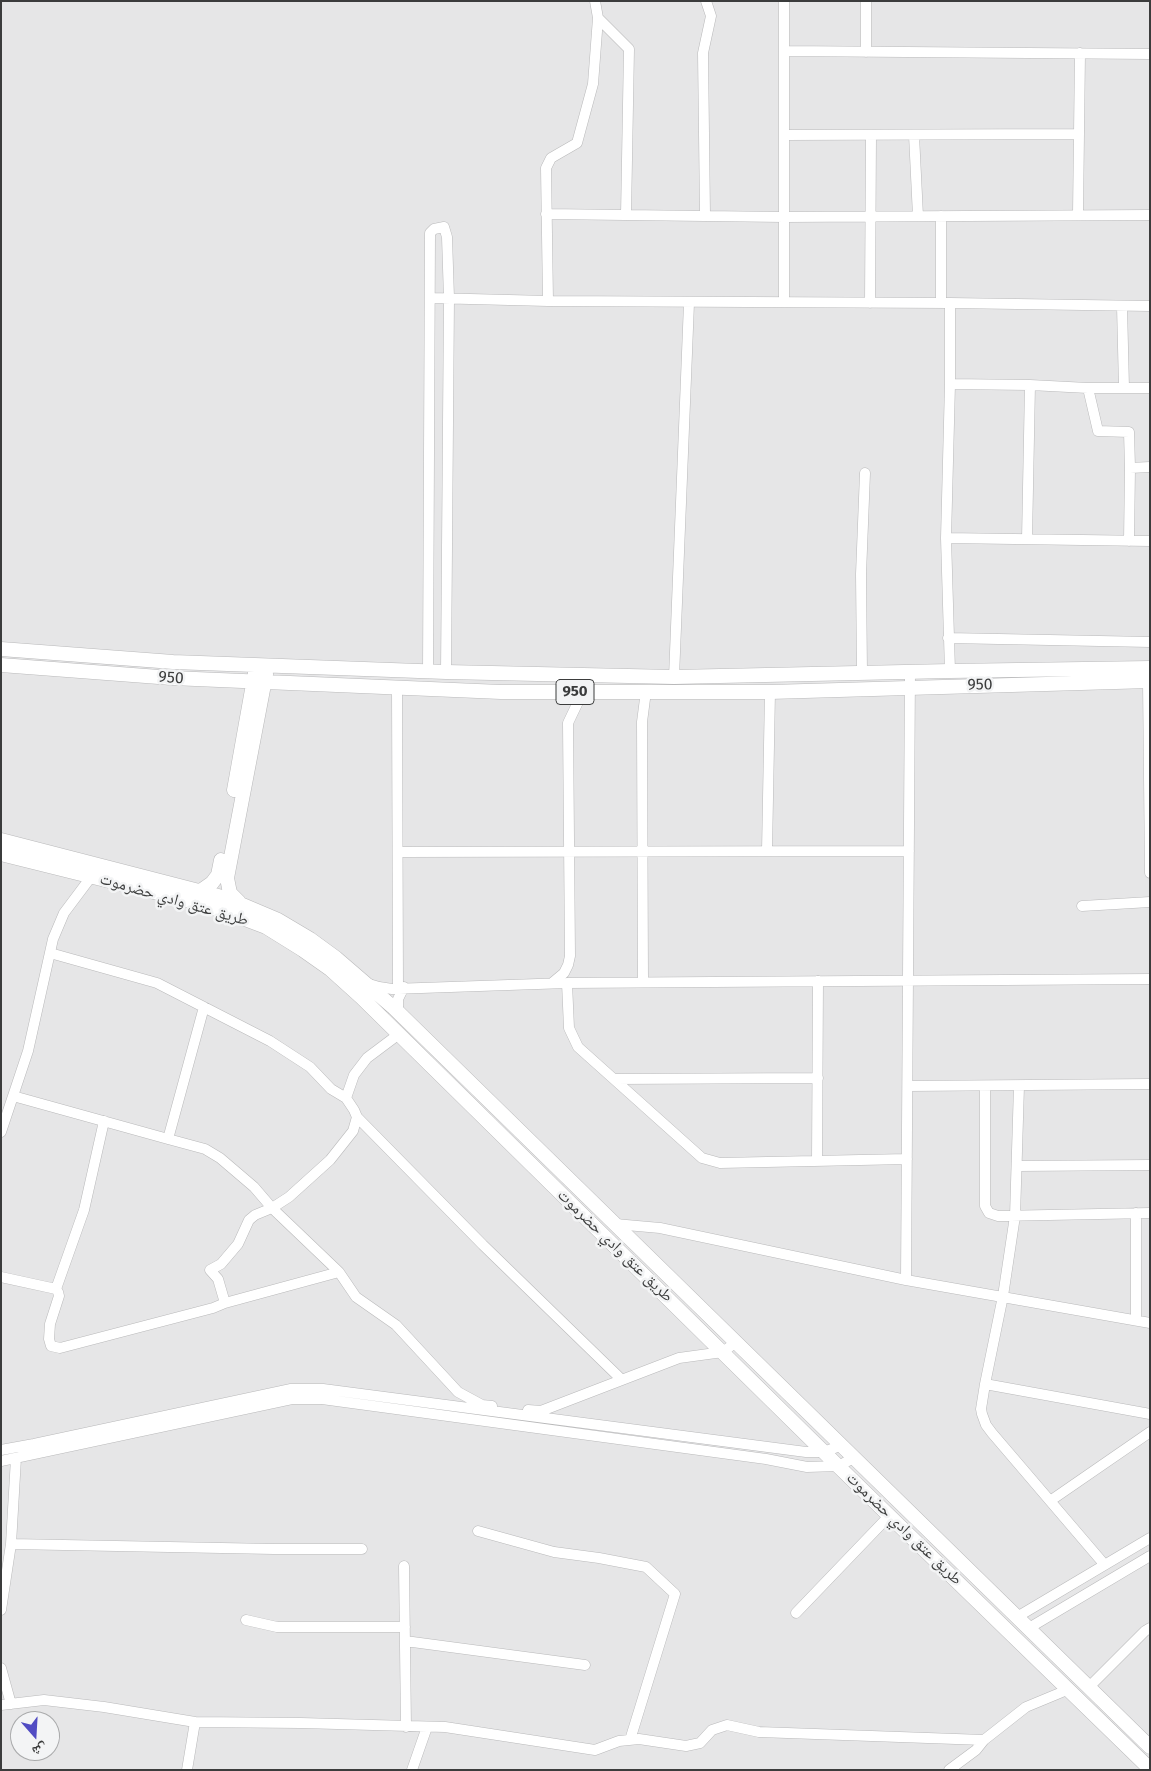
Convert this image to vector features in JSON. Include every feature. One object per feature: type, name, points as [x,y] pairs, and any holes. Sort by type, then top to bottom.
[{"type":"main road","name":"950","points":[[1,649],[173,662],[262,666],[674,678],[950,670],[1149,677]]},
{"type":"main road","name":"950","points":[[1,665],[172,678],[501,692],[770,692],[1149,677]]},
{"type":"main road","points":[[202,890],[212,883],[220,870],[262,666]]},
{"type":"main road","points":[[239,903],[230,893],[227,878],[259,682]]},
{"type":"main road","name":"طريق عتق وادي حضرموت","points":[[1,840],[202,890],[278,920],[307,944],[838,1466],[1150,1769]]},
{"type":"main road","name":"طريق عتق وادي حضرموت","points":[[1,854],[190,901],[229,913],[307,944],[365,982],[1150,1747]]},
{"type":"main road","points":[[1067,1690],[1075,1688],[1083,1681]]},
{"type":"street","points":[[548,301],[546,168],[552,158],[577,143],[593,84],[598,18],[595,1]]},
{"type":"street","points":[[705,216],[703,53],[711,16],[706,1]]},
{"type":"street","points":[[784,1],[784,302]]},
{"type":"street","points":[[866,1],[866,52]]},
{"type":"street","points":[[598,18],[629,49],[626,215]]},
{"type":"street","points":[[784,51],[1150,54]]},
{"type":"street","points":[[1078,214],[1080,53]]},
{"type":"street","points":[[914,134],[918,216]]},
{"type":"street","points":[[784,135],[1079,134]]},
{"type":"street","points":[[870,302],[871,135]]},
{"type":"street","points":[[546,214],[784,218],[1078,214],[1150,215]]},
{"type":"street","points":[[941,216],[950,384],[946,538],[950,670]]},
{"type":"street","points":[[428,672],[430,233],[434,229],[444,227],[447,237],[449,298],[446,672]]},
{"type":"street","points":[[431,298],[689,303],[870,302],[1150,306]]},
{"type":"street","points":[[674,678],[689,303]]},
{"type":"street","points":[[1122,306],[1124,388]]},
{"type":"street","points":[[950,384],[1150,388]]},
{"type":"street","points":[[1027,539],[1030,385]]},
{"type":"street","points":[[1088,388],[1098,431],[1128,432],[1130,468],[1129,541]]},
{"type":"street","points":[[1130,468],[1150,467]]},
{"type":"street","points":[[862,673],[861,574],[865,473]]},
{"type":"street","points":[[946,538],[1150,541]]},
{"type":"street","points":[[948,638],[1150,642]]},
{"type":"street","points":[[906,1280],[910,672]]},
{"type":"street","points":[[1149,677],[1150,873]]},
{"type":"street","points":[[397,688],[401,988],[398,999],[398,1013]]},
{"type":"street","points":[[551,983],[564,973],[570,956],[568,723],[578,702],[591,692]]},
{"type":"street","points":[[643,982],[644,851],[642,722],[646,692]]},
{"type":"street","points":[[767,851],[770,692]]},
{"type":"street","points":[[398,852],[910,851]]},
{"type":"street","points":[[1,1132],[28,1051],[53,939],[64,913],[91,877]]},
{"type":"street","points":[[1082,906],[1150,902]]},
{"type":"street","points":[[50,953],[157,983],[270,1041],[310,1067],[331,1090],[346,1098],[354,1110],[356,1117],[353,1131],[330,1160],[289,1197],[249,1220],[238,1244],[221,1264],[210,1270],[218,1280],[225,1303]]},
{"type":"street","points":[[365,982],[379,987],[401,988],[551,983],[1150,979]]},
{"type":"street","points":[[818,982],[818,1161]]},
{"type":"street","points":[[567,983],[568,1022],[571,1035],[578,1047],[696,1154],[708,1161],[720,1163],[907,1159]]},
{"type":"street","points":[[168,1139],[204,1007]]},
{"type":"street","points":[[346,1098],[354,1076],[367,1058],[399,1034]]},
{"type":"street","points":[[614,1080],[818,1078]]},
{"type":"street","points":[[908,1086],[985,1087],[1150,1084]]},
{"type":"street","points":[[1020,1086],[1015,1216],[1004,1296],[981,1409],[986,1425],[1104,1564]]},
{"type":"street","points":[[985,1087],[985,1206],[994,1216],[1150,1213]]},
{"type":"street","points":[[13,1096],[205,1149],[220,1158],[254,1187],[272,1208],[339,1272],[356,1297],[396,1325],[458,1392],[482,1405],[541,1411],[679,1358],[723,1352],[736,1342]]},
{"type":"street","points":[[356,1117],[483,1245],[621,1379]]},
{"type":"street","points":[[104,1121],[84,1210],[56,1289],[59,1296],[50,1324],[49,1339],[51,1346],[60,1348],[213,1308],[225,1303],[339,1272]]},
{"type":"street","points":[[1017,1166],[1150,1165]]},
{"type":"street","points":[[1136,1213],[1136,1320]]},
{"type":"street","points":[[615,1224],[660,1228],[906,1280],[1150,1323]]},
{"type":"street","points":[[1,1277],[56,1289]]},
{"type":"street","points":[[985,1384],[1150,1414]]},
{"type":"street","points":[[1,1450],[291,1389],[323,1389],[806,1452],[824,1452],[842,1445]]},
{"type":"street","points":[[1,1461],[292,1399],[322,1399],[766,1459],[807,1467],[838,1466],[854,1458]]},
{"type":"street","points":[[1050,1501],[1150,1432]]},
{"type":"street","points":[[1,1610],[11,1544],[16,1458]]},
{"type":"street","points":[[796,1613],[890,1515]]},
{"type":"street","points":[[478,1531],[554,1552],[646,1567],[675,1594],[630,1740]]},
{"type":"street","points":[[1017,1616],[1150,1538]]},
{"type":"street","points":[[11,1544],[362,1549]]},
{"type":"street","points":[[1029,1628],[1150,1556]]},
{"type":"street","points":[[404,1566],[406,1727]]},
{"type":"street","points":[[246,1620],[277,1627],[405,1628]]},
{"type":"street","points":[[1083,1681],[1150,1628]]},
{"type":"street","points":[[405,1641],[585,1665]]},
{"type":"street","points":[[1,1668],[6,1704],[44,1700],[195,1722],[427,1727],[464,1730],[594,1750],[619,1741],[638,1739],[686,1746],[700,1743],[712,1730],[727,1725],[759,1732],[984,1740]]},
{"type":"street","points":[[948,1770],[976,1750],[984,1740],[1026,1708],[1067,1690]]},
{"type":"street","points":[[187,1770],[195,1722]]},
{"type":"street","points":[[412,1770],[427,1727]]}]
